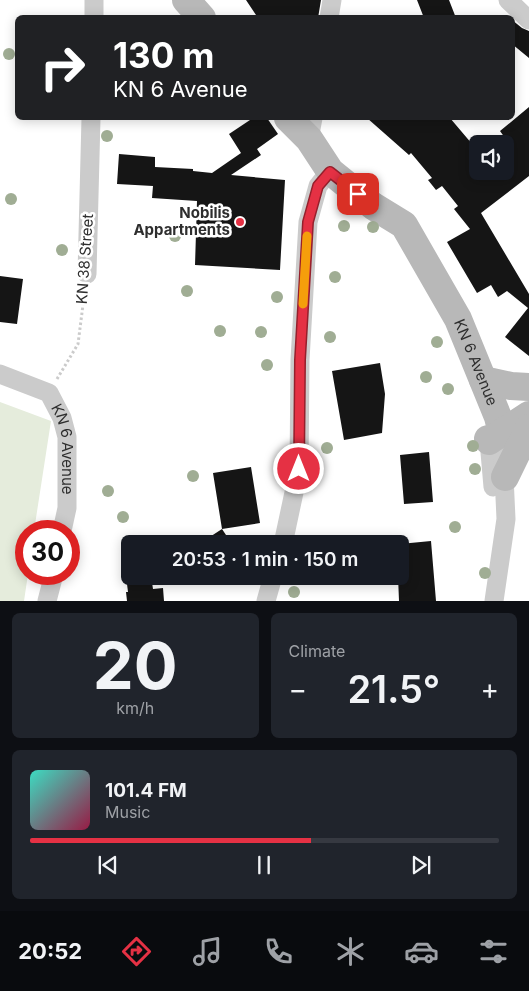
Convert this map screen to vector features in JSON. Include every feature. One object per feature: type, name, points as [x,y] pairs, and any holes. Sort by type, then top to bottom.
[{"type":"main road","points":[[186,0],[199,15]]},
{"type":"main road","name":"KN 6 Avenue","points":[[293,120],[311,128],[330,172],[373,206],[404,225],[458,319],[483,380],[493,430]]},
{"type":"main road","name":"KN 6 Avenue","points":[[373,206],[393,232],[436,309],[493,430]]},
{"type":"main road","points":[[483,380],[511,386],[529,387]]},
{"type":"main road","points":[[493,430],[529,399]]},
{"type":"main road","points":[[493,430],[529,415]]},
{"type":"main road","points":[[505,477],[529,428]]},
{"type":"street","points":[[94,0],[94,15]]},
{"type":"street","points":[[330,15],[332,0]]},
{"type":"street","points":[[508,0],[529,20]]},
{"type":"street","name":"KN 38 Street","points":[[87,274],[91,120]]},
{"type":"street","points":[[285,535],[299,469],[300,360],[308,222],[318,186],[330,172]]},
{"type":"street","name":"KN 6 Avenue","points":[[0,374],[49,393],[62,418],[67,437],[67,508],[64,520]]},
{"type":"street","name":"KN 6 Avenue","points":[[493,430],[505,477],[506,519],[494,601]]},
{"type":"street","name":"KN 6 Avenue","points":[[493,430],[496,518],[501,548]]},
{"type":"street","points":[[47,601],[51,585]]},
{"type":"street","points":[[266,601],[270,585]]},
{"type":"path","name":"KN 38 Street","points":[[49,393],[78,344],[87,274]]},
{"type":"green space","points":[[0,402],[51,421],[36,520],[15,520],[15,585],[26,585],[24,601],[0,601]]},
{"type":"building","points":[[246,0],[321,0],[318,15],[256,15]]},
{"type":"building","points":[[417,0],[449,0],[455,15],[423,15]]},
{"type":"building","points":[[515,22],[529,31],[529,58],[515,46]]},
{"type":"building","points":[[529,107],[529,176],[481,213],[529,294],[529,356],[505,337],[528,308],[507,291],[498,297],[491,285],[477,293],[447,242],[470,229],[454,209],[458,206],[442,186],[436,190],[428,180],[432,178],[411,153],[409,155],[369,120],[452,120],[469,140],[469,180],[514,180],[514,135],[503,135],[500,131]]},
{"type":"building","name":"Nobilis Appartments","points":[[250,120],[268,120],[278,134],[257,149],[261,155],[231,175],[285,180],[280,270],[195,265],[197,201],[152,198],[153,186],[117,184],[119,154],[155,157],[155,167],[193,169],[193,171],[212,173],[241,153],[229,134]]},
{"type":"building","points":[[0,276],[23,279],[17,324],[0,322]]},
{"type":"building","points":[[380,363],[385,394],[382,433],[344,440],[332,371]]},
{"type":"building","points":[[429,452],[433,502],[404,504],[400,455]]},
{"type":"building","points":[[251,467],[260,523],[222,529],[213,473]]},
{"type":"building","points":[[222,529],[226,535],[213,535]]},
{"type":"building","points":[[431,541],[436,601],[399,601],[398,585],[409,585],[409,543]]},
{"type":"building","points":[[127,585],[152,585],[153,589],[163,588],[164,601],[127,601],[126,592],[128,592]]},
{"type":"slow traffic","points":[[303,304],[307,236]]},
{"type":"place","name":"Nobilis Appartments","points":[[240,222]]},
{"type":"route","points":[[299,469],[300,360],[308,222],[318,186],[330,172],[358,194]]}]
